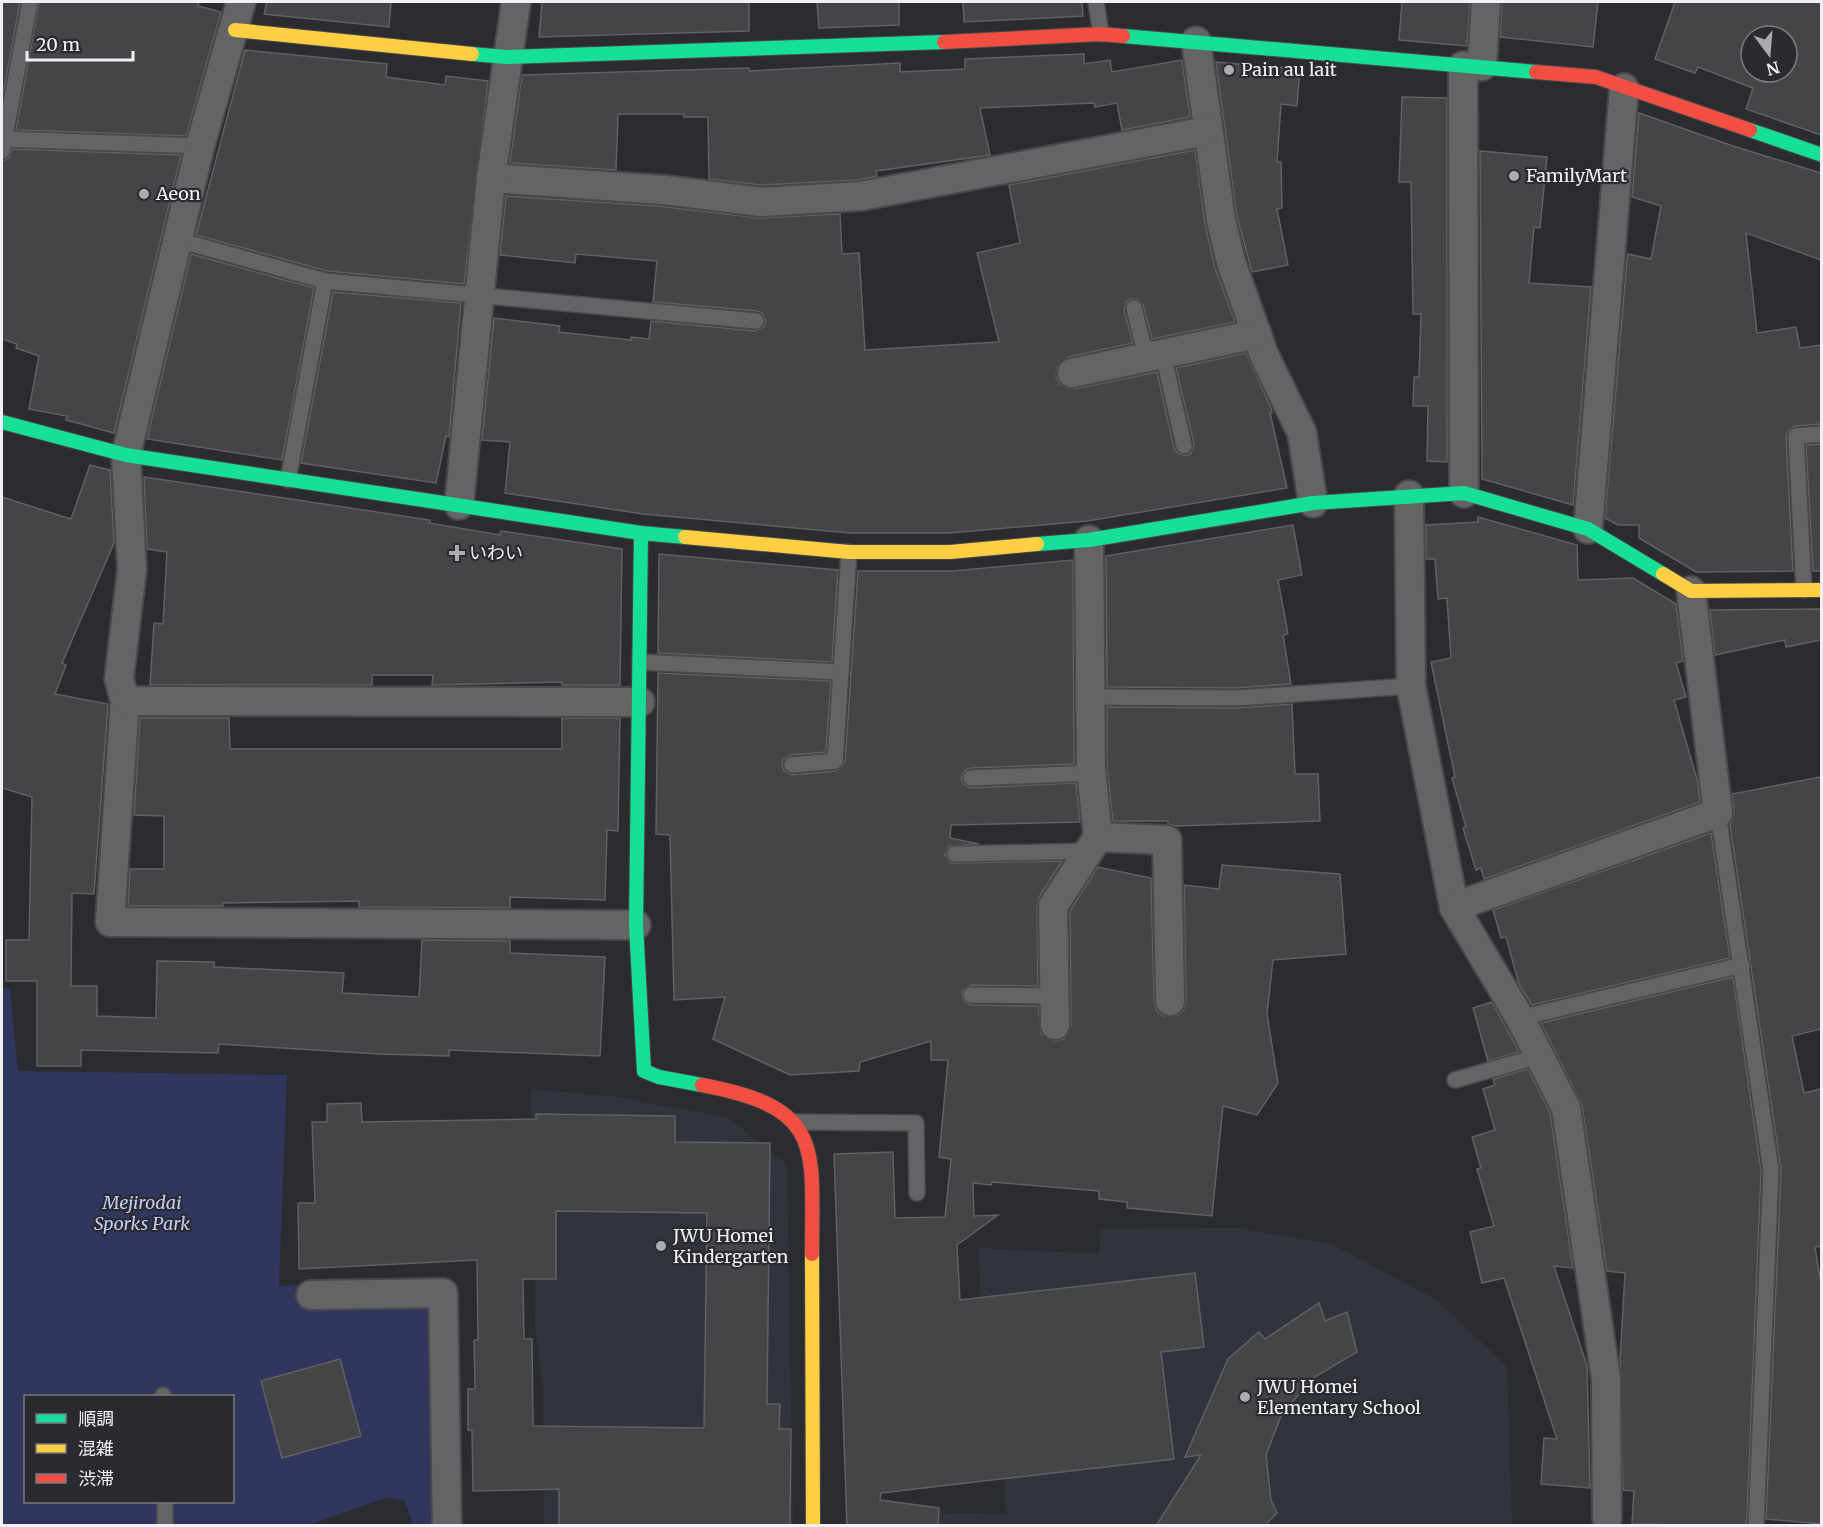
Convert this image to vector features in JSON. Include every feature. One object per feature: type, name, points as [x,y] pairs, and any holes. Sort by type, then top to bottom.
[{"type":"street","points":[[241,2],[235,30],[200,146],[126,455],[132,568],[119,679],[125,701],[110,922],[636,925]]},
{"type":"street","points":[[459,505],[491,178],[506,57],[516,2]]},
{"type":"street","points":[[1464,493],[1473,66],[1486,2]]},
{"type":"street","points":[[235,30],[506,57],[855,46],[1101,34],[1196,41],[1596,77],[1821,155]]},
{"type":"street","points":[[1196,41],[1221,220],[1231,262],[1257,334],[1302,433],[1313,503]]},
{"type":"street","points":[[1588,529],[1624,88]]},
{"type":"street","points":[[491,178],[665,190],[761,201],[861,196],[1207,131]]},
{"type":"street","points":[[1072,373],[1257,334]]},
{"type":"street","points":[[2,425],[126,455],[641,533],[849,552],[950,552],[1089,540],[1313,503],[1464,493],[1588,529],[1691,591],[1821,590]]},
{"type":"street","points":[[1409,495],[1411,686],[1454,907],[1520,1018],[1566,1108],[1606,1379],[1607,1518]]},
{"type":"street","points":[[641,533],[636,925],[644,1071],[659,1077],[766,1102],[793,1122],[807,1145],[812,1163],[813,1526]]},
{"type":"street","points":[[1055,1025],[1053,906],[1094,844],[1089,540]]},
{"type":"street","points":[[1454,907],[1718,813],[1691,591]]},
{"type":"street","points":[[125,701],[640,702]]},
{"type":"street","points":[[1094,844],[1167,840],[1170,1001]]},
{"type":"street","points":[[311,1295],[443,1293],[447,1526]]},
{"type":"lane","points":[[30,2],[3,143],[200,146]]},
{"type":"lane","points":[[1096,2],[1101,34]]},
{"type":"lane","points":[[178,240],[325,281],[756,321]]},
{"type":"lane","points":[[288,480],[325,281]]},
{"type":"lane","points":[[1134,308],[1154,356],[1184,446]]},
{"type":"lane","points":[[1804,590],[1796,436],[1821,434]]},
{"type":"lane","points":[[792,765],[835,761],[849,552]]},
{"type":"lane","points":[[640,662],[841,672]]},
{"type":"lane","points":[[1091,697],[1236,698],[1411,686]]},
{"type":"lane","points":[[971,778],[1092,773]]},
{"type":"lane","points":[[1718,813],[1771,1170],[1756,1526]]},
{"type":"lane","points":[[955,854],[1094,844]]},
{"type":"lane","points":[[1520,1018],[1742,965]]},
{"type":"lane","points":[[971,995],[1054,996]]},
{"type":"lane","points":[[1455,1080],[1539,1056]]},
{"type":"lane","points":[[793,1122],[916,1123],[917,1193]]},
{"type":"lane","points":[[165,1503],[165,1526]]},
{"type":"shaded area","name":"JWU Homei Kindergarten","points":[[531,1089],[618,1097],[729,1118],[787,1165],[793,1525],[544,1525],[543,1386],[535,1327]]},
{"type":"shaded area","name":"JWU Homei Elementary School","points":[[1241,1228],[1332,1244],[1435,1299],[1507,1366],[1512,1525],[917,1526],[917,1512],[1006,1514],[1005,1429],[984,1430],[979,1248],[1099,1254],[1101,1229]]},
{"type":"green space","name":"Mejirodai Sporks Park","points":[[2,988],[10,988],[18,1071],[287,1075],[279,1286],[433,1278],[444,1525],[413,1525],[405,1501],[388,1497],[309,1525],[2,1525]]},
{"type":"building","points":[[2,2],[20,2],[2,101]]},
{"type":"building","points":[[39,2],[199,2],[198,6],[221,12],[186,136],[16,130]]},
{"type":"building","points":[[267,2],[391,2],[389,27],[264,14]]},
{"type":"building","points":[[542,2],[749,2],[749,31],[539,37]]},
{"type":"building","points":[[817,2],[899,2],[899,25],[819,28]]},
{"type":"building","points":[[963,2],[1082,2],[1083,16],[964,22]]},
{"type":"building","points":[[1402,2],[1470,2],[1467,46],[1399,40]]},
{"type":"building","points":[[1502,2],[1598,2],[1593,47],[1500,37]]},
{"type":"building","points":[[1675,2],[1821,2],[1821,135],[1746,109],[1753,88],[1743,84],[1799,84],[1799,24],[1739,24],[1739,83],[1698,67],[1695,73],[1655,59]]},
{"type":"building","points":[[245,50],[387,64],[386,77],[445,85],[446,76],[488,81],[464,284],[327,271],[196,235]]},
{"type":"building","points":[[1084,54],[1084,64],[1110,60],[1112,72],[1182,60],[1190,117],[1122,130],[1117,103],[1095,107],[1094,103],[980,108],[990,155],[876,171],[877,176],[859,180],[762,185],[709,179],[708,117],[684,117],[684,114],[618,114],[616,170],[510,163],[522,75],[749,68],[750,71],[900,63],[900,72],[965,69],[965,59]]},
{"type":"building","points":[[1216,62],[1300,69],[1297,106],[1281,104],[1277,162],[1281,162],[1282,208],[1277,209],[1288,265],[1252,272],[1237,217]]},
{"type":"building","points":[[1402,97],[1447,98],[1447,462],[1427,461],[1428,406],[1413,406],[1414,377],[1419,377],[1421,314],[1413,314],[1411,182],[1399,182]]},
{"type":"building","points":[[1639,113],[1733,146],[1821,173],[1821,260],[1746,233],[1757,333],[1796,327],[1800,348],[1821,345],[1821,424],[1795,426],[1788,431],[1786,436],[1793,571],[1696,572],[1639,538],[1639,525],[1618,525],[1605,518],[1628,254],[1651,259],[1661,206],[1632,197]]},
{"type":"building","points":[[12,149],[181,155],[114,433],[66,420],[67,416],[29,409],[39,356],[16,348],[17,344],[2,339],[2,161],[9,158]]},
{"type":"building","points":[[1195,150],[1205,224],[1215,268],[1235,322],[1152,339],[1143,305],[1137,299],[1131,299],[1127,301],[1124,310],[1133,343],[1068,357],[1057,367],[1056,377],[1060,384],[1075,389],[1157,372],[1174,448],[1177,453],[1186,456],[1191,453],[1194,444],[1176,368],[1246,353],[1271,408],[1272,413],[1270,413],[1287,488],[1087,521],[949,533],[850,533],[643,514],[505,493],[510,442],[482,440],[494,318],[560,326],[559,332],[631,340],[631,337],[649,339],[651,321],[755,331],[764,327],[766,321],[762,313],[757,311],[653,302],[657,261],[576,254],[575,263],[500,255],[506,196],[657,206],[759,218],[840,214],[842,254],[859,253],[865,350],[999,342],[977,253],[1020,243],[1009,185]]},
{"type":"building","points":[[1480,151],[1547,157],[1540,228],[1534,227],[1529,283],[1591,287],[1573,505],[1482,479]]},
{"type":"building","points":[[191,254],[314,288],[282,460],[147,439]]},
{"type":"building","points":[[333,292],[461,303],[449,437],[446,436],[436,483],[301,463]]},
{"type":"building","points":[[1821,444],[1821,571],[1813,571],[1806,445]]},
{"type":"building","points":[[90,465],[110,470],[114,543],[62,663],[66,665],[55,694],[108,704],[94,894],[72,893],[71,986],[97,986],[97,1016],[156,1018],[157,961],[214,962],[214,967],[344,973],[342,993],[419,997],[422,940],[510,941],[510,953],[605,957],[600,1056],[449,1050],[449,1056],[379,1054],[219,1044],[218,1053],[81,1050],[81,1066],[37,1066],[37,981],[6,981],[6,940],[29,940],[32,797],[2,788],[2,497],[71,519]]},
{"type":"building","points":[[144,477],[430,520],[429,523],[500,535],[501,531],[622,549],[620,685],[562,685],[562,682],[432,685],[433,675],[372,675],[372,685],[150,685],[154,623],[163,624],[167,552],[147,549]]},
{"type":"building","points":[[1478,517],[1577,545],[1578,580],[1633,578],[1676,604],[1683,661],[1676,663],[1686,697],[1674,700],[1698,783],[1700,802],[1484,879],[1481,868],[1476,870],[1463,828],[1466,827],[1452,778],[1455,777],[1431,662],[1451,658],[1447,598],[1438,599],[1435,559],[1426,559],[1426,525],[1478,522]]},
{"type":"building","points":[[1293,525],[1302,575],[1278,580],[1288,634],[1283,635],[1291,684],[1236,688],[1107,687],[1106,556]]},
{"type":"building","points":[[659,554],[838,570],[832,662],[658,653]]},
{"type":"building","points":[[1073,560],[1074,764],[971,768],[965,770],[961,778],[963,784],[971,788],[1076,783],[1080,822],[951,825],[950,838],[979,844],[949,846],[945,855],[951,863],[1062,861],[1039,897],[1037,906],[1038,986],[971,985],[962,991],[963,1000],[971,1005],[1038,1006],[1041,1034],[1055,1041],[1064,1039],[1071,1025],[1070,911],[1098,867],[1151,878],[1154,1001],[1156,1010],[1163,1016],[1178,1015],[1184,1009],[1186,1001],[1184,885],[1219,889],[1222,865],[1340,874],[1346,954],[1273,960],[1267,1014],[1278,1083],[1257,1115],[1223,1106],[1212,1216],[1127,1208],[1127,1202],[1099,1199],[1099,1191],[992,1182],[991,1185],[973,1183],[974,1216],[998,1215],[957,1245],[960,1300],[1195,1273],[1204,1347],[1161,1352],[1174,1459],[881,1493],[880,1500],[939,1508],[938,1526],[847,1526],[834,1154],[893,1152],[895,1218],[945,1217],[951,1159],[939,1157],[948,1060],[931,1060],[931,1041],[860,1062],[859,1071],[790,1075],[713,1039],[725,997],[674,1000],[670,835],[656,834],[658,673],[831,681],[826,752],[791,755],[783,760],[782,765],[784,771],[792,775],[836,771],[845,762],[858,571],[952,571]]},
{"type":"building","points":[[1821,609],[1821,640],[1786,647],[1785,640],[1715,655],[1710,610]]},
{"type":"building","points":[[1292,704],[1295,774],[1318,774],[1320,821],[1176,826],[1168,824],[1168,821],[1113,821],[1107,768],[1107,707],[1236,708]]},
{"type":"building","points":[[140,718],[229,718],[230,749],[562,749],[562,718],[620,718],[618,831],[607,830],[605,900],[510,897],[510,908],[359,907],[359,901],[223,903],[223,906],[128,906],[130,869],[164,869],[164,816],[134,815]]},
{"type":"building","points":[[1821,777],[1821,1029],[1792,1036],[1804,1093],[1821,1089],[1821,1246],[1815,1247],[1821,1284],[1821,1524],[1766,1519],[1781,1170],[1730,825],[1734,812],[1732,794]]},
{"type":"building","points":[[1711,833],[1730,958],[1532,1005],[1519,984],[1506,937],[1501,938],[1493,910]]},
{"type":"building","points":[[1733,977],[1761,1171],[1747,1517],[1745,1526],[1632,1524],[1634,1491],[1623,1490],[1620,1361],[1625,1273],[1607,1271],[1582,1105],[1541,1023]]},
{"type":"building","points":[[1492,1002],[1519,1052],[1488,1061],[1473,1008]]},
{"type":"building","points":[[1528,1069],[1550,1113],[1573,1268],[1554,1266],[1587,1366],[1590,1488],[1541,1484],[1544,1438],[1557,1439],[1504,1278],[1482,1283],[1470,1232],[1494,1226],[1477,1169],[1481,1168],[1472,1137],[1495,1130],[1483,1089],[1495,1085],[1493,1079]]},
{"type":"building","points":[[361,1103],[362,1122],[536,1119],[536,1114],[675,1116],[675,1142],[770,1143],[767,1404],[780,1404],[779,1429],[791,1429],[790,1526],[559,1526],[559,1489],[473,1491],[472,1430],[468,1430],[468,1389],[475,1389],[474,1340],[478,1340],[477,1260],[299,1269],[298,1203],[315,1203],[312,1122],[327,1122],[327,1104]],"holes":[[[556,1211],[707,1213],[704,1428],[533,1426],[532,1339],[524,1339],[523,1279],[556,1279]]]},
{"type":"building","points":[[1319,1303],[1325,1321],[1347,1312],[1357,1352],[1311,1379],[1281,1416],[1266,1455],[1271,1500],[1277,1513],[1264,1526],[1156,1526],[1201,1455],[1185,1457],[1228,1359],[1259,1332],[1265,1339]]},
{"type":"building","points":[[340,1359],[361,1436],[282,1458],[261,1381]]},
{"type":"traffic: fast","points":[[1123,36],[1536,72]]},
{"type":"traffic: fast","points":[[472,54],[506,57],[944,42]]},
{"type":"traffic: fast","points":[[1750,130],[1822,155]]},
{"type":"traffic: fast","points":[[2,422],[126,455],[641,533],[685,537]]},
{"type":"traffic: fast","points":[[1037,544],[1089,540],[1313,503],[1464,493],[1588,529],[1663,574]]},
{"type":"traffic: fast","points":[[641,533],[636,925],[644,1071],[659,1077],[702,1085]]},
{"type":"traffic: slow","points":[[235,30],[472,54]]},
{"type":"traffic: slow","points":[[685,537],[849,552],[950,552],[1037,544]]},
{"type":"traffic: slow","points":[[1663,574],[1691,591],[1822,590]]},
{"type":"traffic: slow","points":[[812,1254],[813,1526]]},
{"type":"traffic: jam","points":[[944,42],[1101,34],[1123,36]]},
{"type":"traffic: jam","points":[[1536,72],[1596,77],[1750,130]]},
{"type":"traffic: jam","points":[[702,1085],[742,1094],[771,1106],[791,1120],[803,1138],[810,1159],[812,1254]]},
{"type":"place","name":"Pain au lait","points":[[1229,70]]},
{"type":"place","name":"FamilyMart","points":[[1514,176]]},
{"type":"place","name":"Aeon","points":[[144,194]]},
{"type":"place","name":"いわい","points":[[457,553]]},
{"type":"place","name":"JWU Homei Kindergarten","points":[[661,1246]]},
{"type":"place","name":"JWU Homei Elementary School","points":[[1245,1397]]}]
